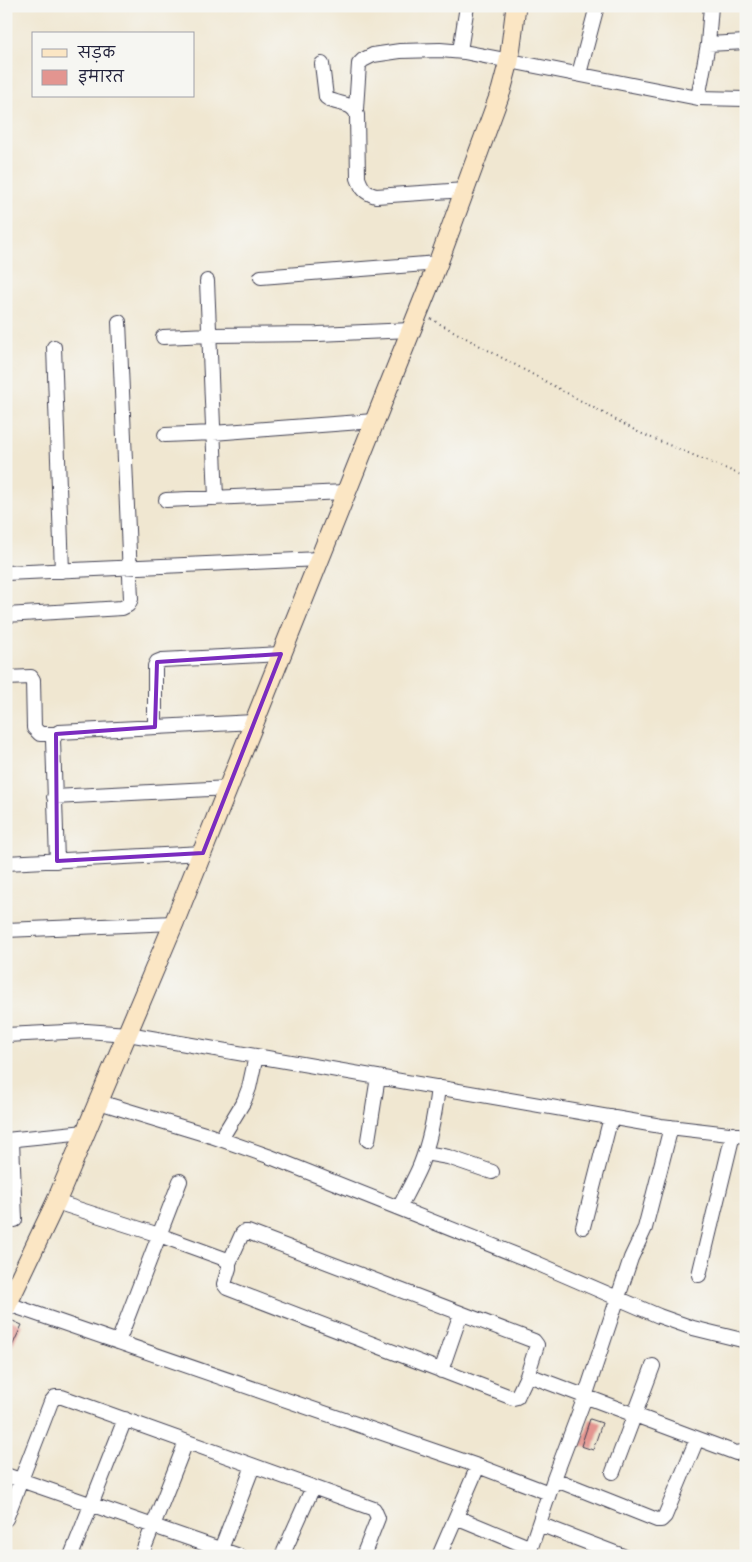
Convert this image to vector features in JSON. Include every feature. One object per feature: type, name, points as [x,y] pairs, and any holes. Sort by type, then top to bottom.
[{"type":"street","points":[[460,52],[467,6]]},
{"type":"street","points":[[516,6],[509,61],[501,91],[438,263],[345,492],[203,853],[56,1202],[7,1306],[118,1342],[478,1466],[549,1493]]},
{"type":"street","points":[[580,74],[597,6]]},
{"type":"street","points":[[698,98],[708,44],[711,6]]},
{"type":"street","points":[[708,44],[746,42]]},
{"type":"street","points":[[465,190],[376,196],[366,193],[361,187],[358,178],[356,109],[359,64],[362,60],[372,55],[400,51],[440,50],[460,52],[698,98],[746,99]]},
{"type":"street","points":[[322,64],[326,96],[331,101],[351,105],[356,109]]},
{"type":"street","points":[[260,277],[438,263]]},
{"type":"street","points":[[207,281],[216,498]]},
{"type":"street","points":[[6,615],[122,608],[128,605],[131,599],[119,322]]},
{"type":"street","points":[[163,337],[209,334],[318,334],[411,330]]},
{"type":"street","points":[[54,347],[62,571]]},
{"type":"street","points":[[165,435],[374,421]]},
{"type":"street","points":[[166,500],[345,492]]},
{"type":"street","points":[[6,573],[319,559]]},
{"type":"street","points":[[155,726],[156,662],[162,660],[282,654]]},
{"type":"street","points":[[6,678],[31,677],[33,680],[34,728],[40,734],[56,734],[64,730],[254,722]]},
{"type":"street","points":[[56,734],[53,740],[57,861]]},
{"type":"street","points":[[54,798],[229,788]]},
{"type":"street","points":[[6,863],[203,853]]},
{"type":"street","points":[[6,930],[174,922]]},
{"type":"street","points":[[6,1035],[86,1031],[128,1034],[671,1127],[739,1135],[699,1275]]},
{"type":"street","points":[[220,1139],[244,1101],[256,1056]]},
{"type":"street","points":[[368,1140],[378,1077]]},
{"type":"street","points":[[398,1208],[425,1153],[438,1087]]},
{"type":"street","points":[[99,1102],[220,1139],[316,1174],[534,1262],[617,1299],[692,1328],[745,1337]]},
{"type":"street","points":[[583,1227],[611,1117]]},
{"type":"street","points":[[456,1517],[529,1552],[585,1397],[631,1258],[645,1228],[671,1127]]},
{"type":"street","points":[[15,1220],[9,1140],[85,1132]]},
{"type":"street","points":[[425,1153],[448,1157],[492,1172]]},
{"type":"street","points":[[118,1342],[180,1181]]},
{"type":"street","points":[[56,1202],[159,1235],[229,1263]]},
{"type":"street","points":[[248,1232],[461,1313],[536,1342],[527,1376],[516,1399],[226,1288],[224,1284],[229,1263],[242,1234],[248,1232]]},
{"type":"street","points":[[441,1371],[461,1313]]},
{"type":"street","points":[[613,1472],[653,1366]]},
{"type":"street","points":[[527,1376],[736,1453],[746,1451]]},
{"type":"street","points":[[6,1519],[51,1402],[54,1398],[62,1397],[374,1509],[378,1518],[363,1556]]},
{"type":"street","points":[[71,1556],[125,1419]]},
{"type":"street","points":[[554,1479],[661,1520],[665,1516],[697,1439]]},
{"type":"street","points":[[141,1556],[186,1442]]},
{"type":"street","points":[[221,1549],[253,1466]]},
{"type":"street","points":[[439,1556],[478,1466]]},
{"type":"street","points":[[6,1474],[240,1556]]},
{"type":"street","points":[[282,1556],[313,1487]]},
{"type":"street","points":[[540,1524],[623,1556]]},
{"type":"path","points":[[418,312],[640,433],[746,476]]},
{"type":"highlighted area","points":[[281,654],[203,853],[57,861],[56,734],[155,727],[157,662]]},
{"type":"building","points":[[6,1318],[22,1325],[6,1359]]},
{"type":"building","points":[[590,1419],[602,1423],[593,1450],[581,1446]]}]
